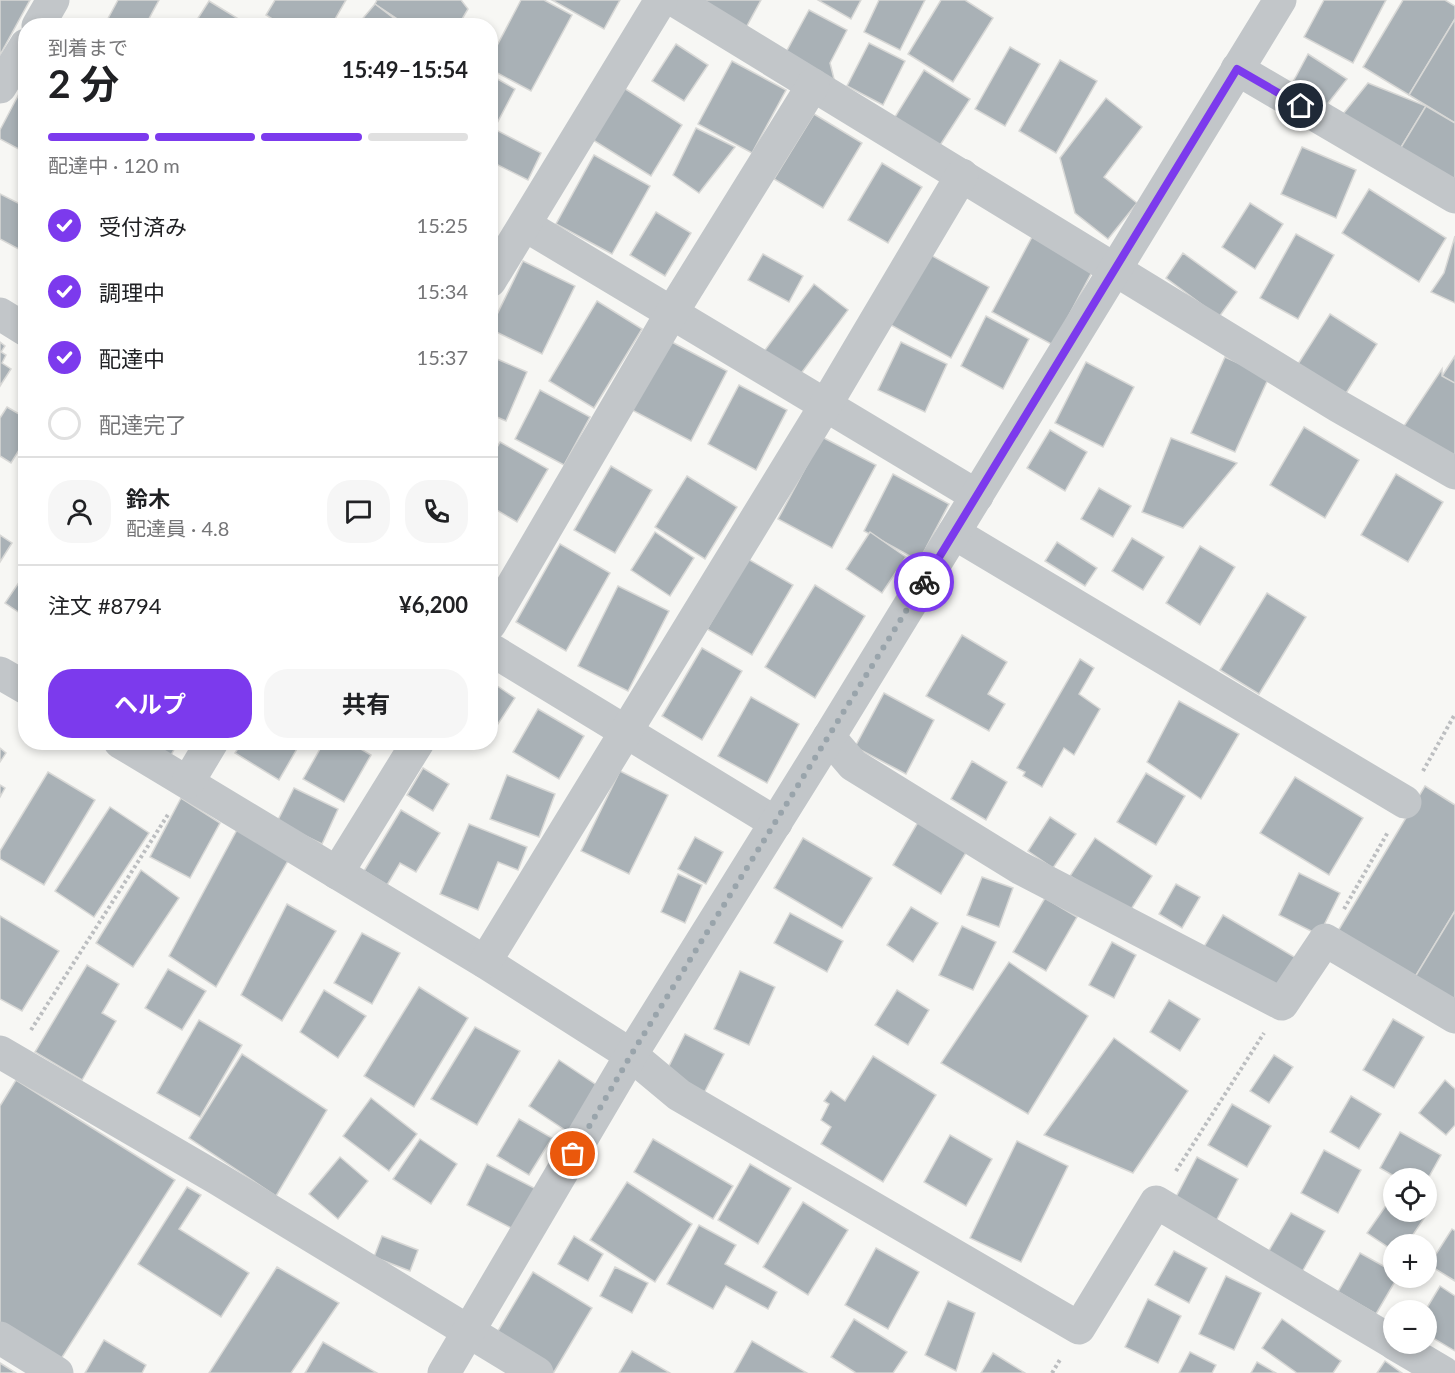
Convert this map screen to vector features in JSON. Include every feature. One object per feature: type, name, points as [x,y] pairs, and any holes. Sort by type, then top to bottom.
[{"type":"street","points":[[43,18],[53,0]]},
{"type":"street","points":[[498,262],[525,225],[662,0]]},
{"type":"street","points":[[674,0],[1338,406],[1455,473]]},
{"type":"street","points":[[444,1373],[631,1055],[829,737],[1280,0]]},
{"type":"street","points":[[0,87],[18,58]]},
{"type":"street","points":[[1237,69],[1455,197]]},
{"type":"street","points":[[498,610],[671,314],[813,85]]},
{"type":"street","points":[[485,962],[825,406],[962,175]]},
{"type":"street","points":[[525,225],[977,496]]},
{"type":"street","points":[[0,314],[18,325]]},
{"type":"street","points":[[954,533],[1406,802]]},
{"type":"street","points":[[498,654],[776,823]]},
{"type":"street","points":[[0,673],[18,683]]},
{"type":"street","points":[[829,737],[853,765],[1020,868],[1282,1004],[1325,940],[1455,1017]]},
{"type":"street","points":[[134,750],[485,962],[631,1055],[679,1095],[1079,1328],[1156,1202],[1383,1337]]},
{"type":"street","points":[[188,782],[207,750]]},
{"type":"street","points":[[337,873],[413,750]]},
{"type":"street","points":[[6,1056],[218,1179],[537,1373]]},
{"type":"street","points":[[0,1338],[57,1373]]},
{"type":"street","points":[[1411,1354],[1444,1373]]},
{"type":"path","points":[[6,1056],[188,782]]},
{"type":"path","points":[[1156,1202],[1282,1004]]},
{"type":"building","points":[[0,0],[30,0],[20,18],[18,18],[0,55]]},
{"type":"building","points":[[118,0],[159,0],[149,18],[108,18]]},
{"type":"building","points":[[275,0],[346,0],[336,18],[271,18],[266,15]]},
{"type":"building","points":[[377,0],[461,0],[468,9],[463,18],[396,18],[375,4]]},
{"type":"building","points":[[521,0],[544,0],[572,15],[531,91],[498,73],[498,44]]},
{"type":"building","points":[[552,0],[620,0],[604,29]]},
{"type":"building","points":[[701,0],[761,0],[743,33]]},
{"type":"building","points":[[818,0],[861,0],[851,19]]},
{"type":"building","points":[[879,0],[925,0],[900,50],[864,32]]},
{"type":"building","points":[[941,0],[965,0],[993,18],[953,82],[908,54]]},
{"type":"building","points":[[1324,0],[1386,0],[1353,63],[1304,37]]},
{"type":"building","points":[[1403,0],[1445,0],[1455,6],[1455,19],[1409,95],[1363,67]]},
{"type":"building","points":[[209,1],[237,18],[198,18]]},
{"type":"building","points":[[375,4],[393,18],[363,18]]},
{"type":"building","points":[[809,10],[847,30],[830,63],[835,83],[784,56]]},
{"type":"building","points":[[1455,19],[1455,123],[1409,95]]},
{"type":"building","points":[[869,43],[905,61],[883,105],[847,86]]},
{"type":"building","points":[[676,44],[708,65],[684,101],[652,81]]},
{"type":"building","points":[[1010,47],[1040,64],[1005,126],[975,109]]},
{"type":"building","points":[[1308,54],[1347,79],[1318,116],[1285,97]]},
{"type":"building","points":[[1060,60],[1097,81],[1056,153],[1019,131]]},
{"type":"building","points":[[732,61],[786,90],[752,153],[698,124]]},
{"type":"building","points":[[924,70],[970,99],[935,153],[890,125]]},
{"type":"building","points":[[498,79],[515,89],[498,121]]},
{"type":"building","points":[[1368,83],[1426,106],[1397,154],[1339,119]]},
{"type":"building","points":[[624,88],[682,125],[651,176],[593,140]]},
{"type":"building","points":[[18,96],[18,149],[0,139],[0,130]]},
{"type":"building","points":[[1106,98],[1142,127],[1104,177],[1137,203],[1108,239],[1075,213],[1060,158]]},
{"type":"building","points":[[1426,106],[1455,123],[1455,189],[1397,154]]},
{"type":"building","points":[[814,114],[862,143],[823,208],[774,179]]},
{"type":"building","points":[[696,128],[735,147],[699,193],[673,175]]},
{"type":"building","points":[[498,131],[541,153],[528,180],[498,165]]},
{"type":"building","points":[[1302,147],[1356,170],[1336,218],[1281,194]]},
{"type":"building","points":[[594,155],[650,186],[612,254],[556,224]]},
{"type":"building","points":[[882,163],[922,187],[888,243],[848,220]]},
{"type":"building","points":[[1369,189],[1446,238],[1419,282],[1342,233]]},
{"type":"building","points":[[0,194],[18,203],[18,249],[0,239]]},
{"type":"building","points":[[1250,203],[1283,224],[1255,269],[1222,247]]},
{"type":"building","points":[[656,212],[691,233],[665,276],[630,255]]},
{"type":"building","points":[[1296,234],[1334,255],[1298,319],[1260,298]]},
{"type":"building","points":[[1455,236],[1455,303],[1431,292],[1444,273]]},
{"type":"building","points":[[1032,237],[1093,270],[1053,345],[992,312]]},
{"type":"building","points":[[927,253],[989,287],[951,358],[889,324]]},
{"type":"building","points":[[1183,253],[1237,292],[1219,317],[1166,278]]},
{"type":"building","points":[[763,254],[803,276],[789,302],[748,280]]},
{"type":"building","points":[[523,261],[575,286],[542,354],[498,333],[498,313]]},
{"type":"building","points":[[814,284],[848,310],[794,383],[760,357]]},
{"type":"building","points":[[597,301],[642,329],[594,408],[549,381]]},
{"type":"building","points":[[1330,314],[1377,344],[1338,406],[1291,375]]},
{"type":"building","points":[[986,316],[1029,339],[1003,389],[961,366]]},
{"type":"building","points":[[668,340],[727,371],[691,441],[632,410]]},
{"type":"building","points":[[0,342],[5,346],[1,352],[6,355],[2,363],[11,369],[0,386]]},
{"type":"building","points":[[901,342],[947,364],[925,412],[878,390]]},
{"type":"building","points":[[1455,356],[1455,384],[1442,376]]},
{"type":"building","points":[[1225,357],[1269,377],[1235,452],[1191,433]]},
{"type":"building","points":[[498,359],[527,372],[506,421],[498,418]]},
{"type":"building","points":[[1086,362],[1134,387],[1103,447],[1055,423]]},
{"type":"building","points":[[1442,369],[1442,376],[1455,383],[1455,473],[1398,435]]},
{"type":"building","points":[[739,385],[787,410],[756,470],[708,444]]},
{"type":"building","points":[[540,390],[590,417],[564,465],[515,439]]},
{"type":"building","points":[[7,407],[18,413],[18,452],[11,463],[0,456],[0,418]]},
{"type":"building","points":[[1304,427],[1359,460],[1325,518],[1270,485]]},
{"type":"building","points":[[1050,430],[1087,452],[1065,491],[1027,468]]},
{"type":"building","points":[[822,437],[876,465],[832,548],[778,519]]},
{"type":"building","points":[[1171,438],[1237,463],[1183,528],[1142,512]]},
{"type":"building","points":[[500,442],[548,469],[517,522],[498,511],[498,445]]},
{"type":"building","points":[[611,466],[652,490],[615,553],[574,530]]},
{"type":"building","points":[[893,474],[949,504],[919,561],[864,531]]},
{"type":"building","points":[[1396,474],[1443,502],[1408,562],[1361,535]]},
{"type":"building","points":[[687,476],[737,507],[705,559],[655,527]]},
{"type":"building","points":[[1099,488],[1131,506],[1113,537],[1081,519]]},
{"type":"building","points":[[655,532],[694,558],[670,596],[631,570]]},
{"type":"building","points":[[870,532],[906,557],[882,593],[846,569]]},
{"type":"building","points":[[0,535],[12,543],[0,562]]},
{"type":"building","points":[[1132,538],[1164,557],[1143,590],[1112,571]]},
{"type":"building","points":[[1057,542],[1097,568],[1085,586],[1045,561]]},
{"type":"building","points":[[560,544],[610,573],[566,651],[516,622]]},
{"type":"building","points":[[1200,546],[1235,567],[1200,625],[1166,603]]},
{"type":"building","points":[[748,559],[793,585],[752,655],[707,629]]},
{"type":"building","points":[[18,584],[18,612],[5,603]]},
{"type":"building","points":[[815,585],[865,616],[815,698],[765,667]]},
{"type":"building","points":[[618,586],[669,611],[628,691],[578,666]]},
{"type":"building","points":[[1267,593],[1306,617],[1259,694],[1220,670]]},
{"type":"building","points":[[962,635],[1007,662],[988,694],[1005,704],[989,731],[926,696]]},
{"type":"building","points":[[702,648],[742,671],[702,740],[662,716]]},
{"type":"building","points":[[1080,659],[1094,668],[1079,694],[1100,709],[1074,755],[1064,748],[1042,787],[1023,776],[1025,772],[1017,768]]},
{"type":"building","points":[[498,686],[515,698],[498,724]]},
{"type":"building","points":[[884,693],[934,720],[906,774],[855,747]]},
{"type":"building","points":[[751,697],[799,724],[767,783],[718,756]]},
{"type":"building","points":[[1179,701],[1239,734],[1201,799],[1147,762]]},
{"type":"building","points":[[538,709],[584,736],[559,779],[513,752]]},
{"type":"building","points":[[0,748],[6,753],[0,762]]},
{"type":"building","points":[[158,750],[174,750],[170,757]]},
{"type":"building","points":[[237,750],[296,750],[279,780],[235,753]]},
{"type":"building","points":[[319,750],[363,750],[371,755],[344,802],[303,779]]},
{"type":"building","points":[[972,761],[1007,782],[986,820],[951,799]]},
{"type":"building","points":[[423,768],[449,784],[433,811],[407,795]]},
{"type":"building","points":[[620,771],[668,795],[629,874],[581,851]]},
{"type":"building","points":[[48,772],[95,800],[44,885],[0,859],[0,851]]},
{"type":"building","points":[[1146,773],[1185,796],[1156,845],[1117,822]]},
{"type":"building","points":[[507,775],[555,794],[539,837],[490,819]]},
{"type":"building","points":[[1295,777],[1363,818],[1329,875],[1260,833]]},
{"type":"building","points":[[0,785],[5,788],[0,797]]},
{"type":"building","points":[[1425,786],[1455,805],[1455,911],[1412,982],[1335,936]]},
{"type":"building","points":[[294,788],[338,809],[322,844],[277,822]]},
{"type":"building","points":[[181,798],[220,823],[190,878],[150,857]]},
{"type":"building","points":[[110,807],[149,833],[94,917],[55,891]]},
{"type":"building","points":[[401,810],[440,833],[416,872],[400,863],[387,885],[364,871]]},
{"type":"building","points":[[921,817],[970,846],[941,894],[893,865]]},
{"type":"building","points":[[1050,817],[1076,834],[1053,868],[1028,851]]},
{"type":"building","points":[[469,824],[527,847],[518,870],[498,862],[478,910],[440,894]]},
{"type":"building","points":[[238,828],[289,859],[216,987],[169,956]]},
{"type":"building","points":[[695,837],[723,852],[706,884],[678,869]]},
{"type":"building","points":[[803,838],[872,878],[842,928],[774,888]]},
{"type":"building","points":[[1095,838],[1152,876],[1128,914],[1070,876]]},
{"type":"building","points":[[141,870],[179,898],[133,967],[96,943]]},
{"type":"building","points":[[1299,873],[1340,893],[1319,935],[1279,915]]},
{"type":"building","points":[[678,874],[702,885],[685,923],[661,912]]},
{"type":"building","points":[[982,877],[1013,888],[999,927],[967,915]]},
{"type":"building","points":[[1176,884],[1200,897],[1182,928],[1159,914]]},
{"type":"building","points":[[1045,898],[1077,917],[1046,971],[1013,952]]},
{"type":"building","points":[[287,904],[336,931],[282,1021],[241,995]]},
{"type":"building","points":[[911,907],[938,923],[913,962],[887,945]]},
{"type":"building","points":[[1455,911],[1455,1016],[1412,982]]},
{"type":"building","points":[[790,913],[843,941],[827,972],[774,943]]},
{"type":"building","points":[[1223,915],[1296,958],[1276,994],[1202,950]]},
{"type":"building","points":[[0,916],[59,951],[22,1011],[0,999]]},
{"type":"building","points":[[962,926],[996,942],[973,990],[939,975]]},
{"type":"building","points":[[362,933],[400,953],[372,1004],[334,983]]},
{"type":"building","points":[[1112,942],[1136,955],[1114,998],[1089,985]]},
{"type":"building","points":[[1009,962],[1088,1016],[1028,1114],[941,1063]]},
{"type":"building","points":[[87,965],[119,984],[102,1013],[116,1021],[82,1080],[35,1052]]},
{"type":"building","points":[[168,969],[206,991],[182,1030],[145,1008]]},
{"type":"building","points":[[740,971],[775,987],[749,1045],[714,1029]]},
{"type":"building","points":[[419,987],[468,1018],[414,1107],[364,1076]]},
{"type":"building","points":[[324,990],[366,1016],[338,1058],[300,1032]]},
{"type":"building","points":[[897,990],[929,1010],[908,1045],[875,1025]]},
{"type":"building","points":[[1169,1000],[1200,1019],[1180,1051],[1150,1032]]},
{"type":"building","points":[[1393,1019],[1424,1037],[1394,1088],[1363,1070]]},
{"type":"building","points":[[199,1020],[242,1045],[200,1117],[157,1093]]},
{"type":"building","points":[[475,1027],[520,1051],[477,1125],[431,1099]]},
{"type":"building","points":[[685,1034],[724,1054],[702,1097],[663,1078]]},
{"type":"building","points":[[1114,1038],[1188,1091],[1133,1173],[1044,1135]]},
{"type":"building","points":[[242,1054],[327,1110],[276,1196],[189,1138]]},
{"type":"building","points":[[1274,1055],[1293,1067],[1269,1103],[1250,1091]]},
{"type":"building","points":[[873,1056],[936,1095],[883,1182],[821,1144],[831,1127],[821,1120],[829,1104],[824,1101],[831,1091],[845,1101]]},
{"type":"building","points":[[559,1060],[601,1088],[571,1134],[529,1106]]},
{"type":"building","points":[[16,1080],[175,1180],[59,1362],[0,1324],[0,1106]]},
{"type":"building","points":[[1445,1080],[1455,1089],[1455,1125],[1446,1135],[1419,1113]]},
{"type":"building","points":[[1351,1096],[1381,1114],[1359,1149],[1330,1132]]},
{"type":"building","points":[[371,1098],[417,1134],[389,1171],[343,1136]]},
{"type":"building","points":[[1232,1104],[1271,1126],[1247,1167],[1208,1145]]},
{"type":"building","points":[[519,1119],[552,1138],[529,1175],[497,1156]]},
{"type":"building","points":[[1400,1132],[1441,1155],[1434,1168],[1380,1168]]},
{"type":"building","points":[[950,1135],[992,1159],[966,1206],[924,1182]]},
{"type":"building","points":[[420,1139],[457,1164],[431,1204],[393,1179]]},
{"type":"building","points":[[653,1139],[733,1186],[713,1219],[634,1172]]},
{"type":"building","points":[[1017,1141],[1068,1166],[1021,1262],[970,1238]]},
{"type":"building","points":[[1324,1150],[1361,1170],[1338,1213],[1301,1193]]},
{"type":"building","points":[[340,1157],[368,1181],[338,1219],[309,1194]]},
{"type":"building","points":[[1197,1157],[1238,1179],[1216,1221],[1175,1199]]},
{"type":"building","points":[[487,1164],[540,1191],[519,1232],[467,1205]]},
{"type":"building","points":[[750,1164],[791,1188],[758,1244],[718,1220]]},
{"type":"building","points":[[627,1182],[692,1224],[655,1282],[590,1240]]},
{"type":"building","points":[[187,1187],[201,1195],[179,1229],[249,1273],[221,1317],[138,1264]]},
{"type":"building","points":[[803,1202],[848,1230],[808,1295],[763,1267]]},
{"type":"building","points":[[1383,1210],[1383,1222],[1422,1222],[1413,1234],[1383,1234],[1383,1244],[1367,1233]]},
{"type":"building","points":[[1291,1213],[1325,1231],[1302,1272],[1267,1254]]},
{"type":"building","points":[[699,1225],[736,1245],[725,1264],[777,1292],[768,1309],[726,1286],[713,1309],[667,1284]]},
{"type":"building","points":[[1452,1229],[1455,1231],[1455,1281],[1437,1270],[1437,1252]]},
{"type":"building","points":[[382,1236],[418,1250],[410,1271],[374,1257]]},
{"type":"building","points":[[574,1236],[603,1254],[588,1281],[558,1264]]},
{"type":"building","points":[[876,1248],[919,1272],[888,1329],[845,1305]]},
{"type":"building","points":[[1174,1251],[1207,1268],[1189,1303],[1155,1285]]},
{"type":"building","points":[[1360,1253],[1383,1266],[1383,1288],[1391,1288],[1376,1314],[1338,1292]]},
{"type":"building","points":[[277,1267],[339,1303],[291,1373],[209,1373]]},
{"type":"building","points":[[615,1267],[648,1283],[632,1313],[600,1296]]},
{"type":"building","points":[[533,1272],[592,1308],[554,1372],[495,1336]]},
{"type":"building","points":[[1226,1276],[1261,1293],[1234,1350],[1199,1334]]},
{"type":"building","points":[[1440,1286],[1455,1296],[1455,1351],[1437,1340],[1437,1300],[1432,1300]]},
{"type":"building","points":[[1148,1299],[1181,1316],[1158,1363],[1125,1347]]},
{"type":"building","points":[[948,1301],[975,1313],[956,1371],[925,1355]]},
{"type":"building","points":[[854,1319],[907,1352],[893,1373],[856,1373],[831,1357]]},
{"type":"building","points":[[1282,1319],[1341,1361],[1333,1373],[1297,1373],[1262,1348]]},
{"type":"building","points":[[104,1340],[146,1365],[142,1373],[85,1373]]},
{"type":"building","points":[[752,1341],[807,1373],[734,1373]]},
{"type":"building","points":[[323,1342],[377,1373],[305,1373]]},
{"type":"building","points":[[632,1351],[670,1373],[619,1373]]},
{"type":"building","points":[[1190,1352],[1216,1365],[1212,1373],[1179,1373]]},
{"type":"building","points":[[993,1353],[1025,1373],[981,1373]]},
{"type":"building","points":[[1385,1361],[1402,1373],[1377,1373]]},
{"type":"building","points":[[1257,1362],[1276,1373],[1251,1373]]},
{"type":"building","points":[[0,1363],[16,1373],[0,1373]]},
{"type":"way so far","points":[[573,1154],[631,1055],[924,582]]},
{"type":"route","points":[[924,582],[1237,69],[1301,106]]}]
